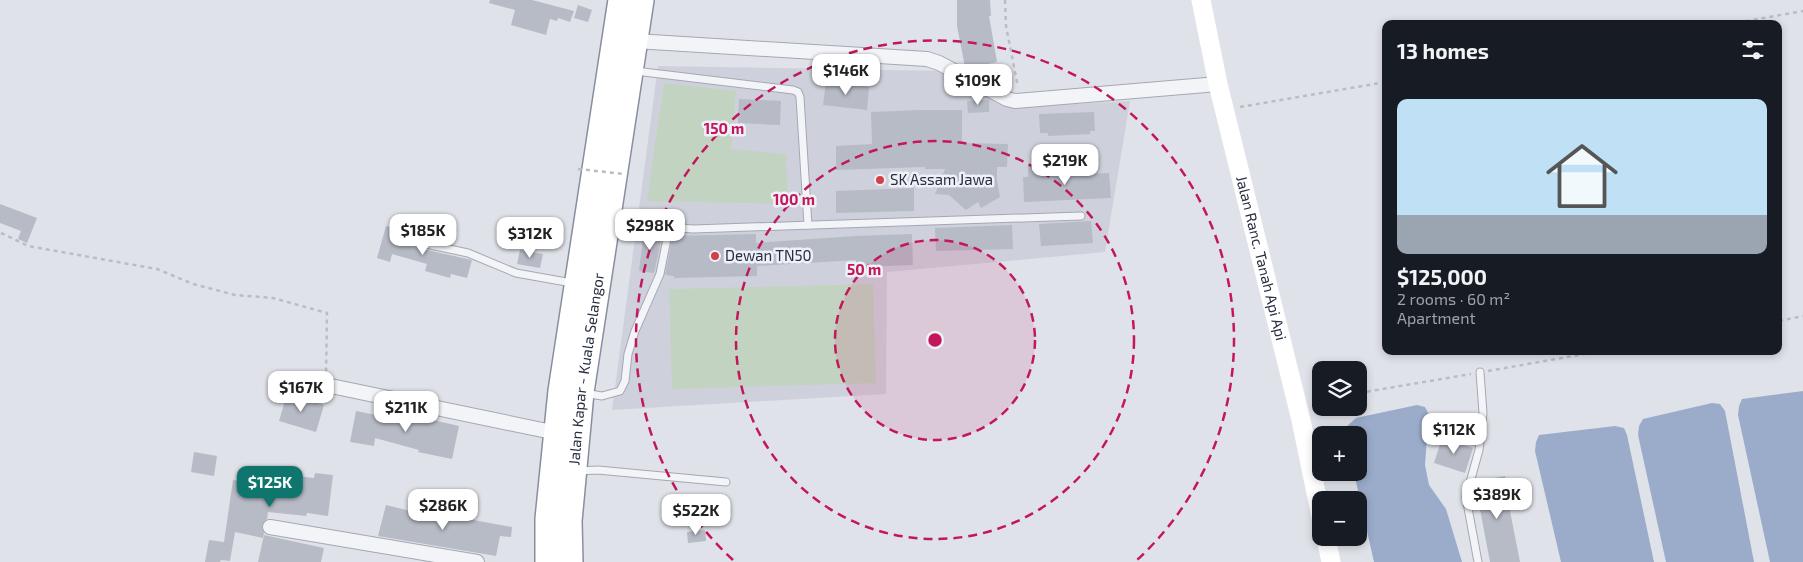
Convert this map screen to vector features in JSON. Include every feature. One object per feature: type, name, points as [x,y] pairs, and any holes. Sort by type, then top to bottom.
[{"type":"highway","name":"Jalan Kapar - Kuala Selangor","points":[[570,562],[569,521],[597,221],[621,69],[621,0]]},
{"type":"highway","name":"Jalan Kapar - Kuala Selangor","points":[[621,69],[635,41],[641,0]]},
{"type":"highway","name":"Jalan Kapar - Kuala Selangor","points":[[548,562],[548,519],[561,391],[578,284],[597,221]]},
{"type":"street","name":"Jalan Ranc. Tanah Api Api","points":[[1201,0],[1218,84],[1301,420],[1316,491]]},
{"type":"street","points":[[635,41],[927,60],[939,63],[1008,99],[1022,101],[1218,84]]},
{"type":"street","points":[[326,385],[557,433]]},
{"type":"street","points":[[270,527],[477,562]]},
{"type":"street","points":[[1328,546],[1331,562]]},
{"type":"lane","points":[[621,69],[798,92],[800,97],[808,225]]},
{"type":"lane","points":[[597,221],[693,228],[1081,216]]},
{"type":"lane","points":[[581,392],[602,396],[620,391],[625,381],[628,354],[635,331],[660,274],[667,239]]},
{"type":"lane","points":[[407,240],[468,253],[488,263],[530,276],[578,284]]},
{"type":"lane","points":[[1478,562],[1466,497],[1479,450],[1483,414],[1480,372]]},
{"type":"lane","points":[[573,471],[598,470],[726,482]]},
{"type":"path","points":[[1004,0],[1010,54],[1022,101]]},
{"type":"path","points":[[1752,20],[1803,11]]},
{"type":"path","points":[[1224,109],[1382,83]]},
{"type":"path","points":[[578,169],[624,174]]},
{"type":"path","points":[[1,233],[28,246],[157,269],[193,284],[235,295],[273,298],[328,313],[326,385]]},
{"type":"path","points":[[1782,320],[1803,316]]},
{"type":"shaded area","name":"SK Assam Jawa","points":[[658,66],[946,71],[1017,107],[1130,101],[1105,252],[887,272],[886,394],[612,410]]},
{"type":"green space","points":[[664,83],[736,91],[731,149],[786,154],[788,204],[647,201]]},
{"type":"green space","points":[[873,284],[876,383],[672,389],[669,289]]},
{"type":"water","points":[[1803,391],[1803,562],[1770,562],[1738,415],[1739,406],[1742,399]]},
{"type":"water","points":[[1712,403],[1720,404],[1725,411],[1754,562],[1666,562],[1638,435],[1639,426],[1643,419]]},
{"type":"water","points":[[1417,405],[1425,407],[1432,420],[1427,437],[1425,465],[1429,485],[1446,509],[1462,562],[1374,562],[1367,531],[1367,491],[1358,491],[1356,481],[1367,481],[1367,426],[1347,426],[1356,418]]},
{"type":"water","points":[[1615,426],[1624,428],[1627,435],[1654,562],[1561,562],[1535,451],[1536,442],[1539,435]]},
{"type":"building","points":[[490,0],[532,0],[574,11],[570,22],[558,18],[557,21],[550,19],[546,35],[511,25],[515,10],[489,3]]},
{"type":"building","points":[[957,0],[990,0],[991,16],[989,16],[997,62],[965,67],[957,26]]},
{"type":"building","points":[[578,5],[592,10],[588,22],[574,18]]},
{"type":"building","points":[[826,82],[869,87],[867,110],[823,105]]},
{"type":"building","points":[[739,99],[781,101],[780,125],[738,123]]},
{"type":"building","points":[[989,100],[989,112],[968,113],[967,101]]},
{"type":"building","points":[[962,110],[962,143],[1008,144],[1007,167],[997,167],[1000,197],[981,208],[978,202],[966,210],[949,195],[935,194],[945,169],[925,169],[925,167],[836,170],[836,146],[872,144],[871,112]]},
{"type":"building","points":[[1094,112],[1095,131],[1090,131],[1090,134],[1048,136],[1048,133],[1040,133],[1039,114]]},
{"type":"building","points":[[1028,164],[1039,164],[1040,176],[1109,173],[1111,198],[1024,202],[1023,177],[1028,177]]},
{"type":"building","points":[[914,188],[914,211],[836,213],[836,191]]},
{"type":"building","points":[[0,204],[37,218],[27,243],[18,239],[21,231],[0,223]]},
{"type":"building","points":[[1091,221],[1093,243],[1041,246],[1039,224]]},
{"type":"building","points":[[1012,225],[1013,249],[936,251],[935,228]]},
{"type":"building","points":[[386,226],[401,230],[398,239],[402,240],[405,245],[472,260],[467,278],[451,274],[450,278],[425,271],[427,264],[392,254],[390,262],[377,258]]},
{"type":"building","points":[[644,230],[663,232],[654,273],[639,271]]},
{"type":"building","points":[[756,234],[756,243],[912,234],[913,265],[856,267],[856,260],[757,266],[757,276],[674,278],[674,276],[665,275],[672,240],[671,236]]},
{"type":"building","points":[[520,250],[543,254],[540,268],[517,264]]},
{"type":"building","points":[[287,394],[324,405],[316,432],[279,421]]},
{"type":"building","points":[[356,411],[391,418],[393,413],[432,423],[433,420],[459,426],[452,459],[418,452],[419,450],[375,438],[374,446],[350,442]]},
{"type":"building","points":[[1442,438],[1473,448],[1465,473],[1434,463]]},
{"type":"building","points":[[194,452],[217,456],[214,476],[191,472]]},
{"type":"building","points":[[315,473],[333,475],[328,516],[307,513],[306,516],[268,512],[267,519],[262,525],[263,538],[235,532],[230,561],[205,562],[209,540],[224,542],[233,480],[288,488],[289,475],[314,478]]},
{"type":"building","points":[[1505,476],[1520,562],[1490,562],[1475,483],[1476,481]]},
{"type":"building","points":[[386,505],[451,521],[452,516],[512,527],[511,537],[500,536],[496,556],[378,536]]},
{"type":"building","points":[[705,530],[706,541],[688,543],[687,532]]},
{"type":"building","points":[[264,535],[324,548],[321,562],[258,562]]},
{"type":"place","name":"SK Assam Jawa","points":[[880,180]]},
{"type":"place","name":"Dewan TN50","points":[[715,256]]}]
